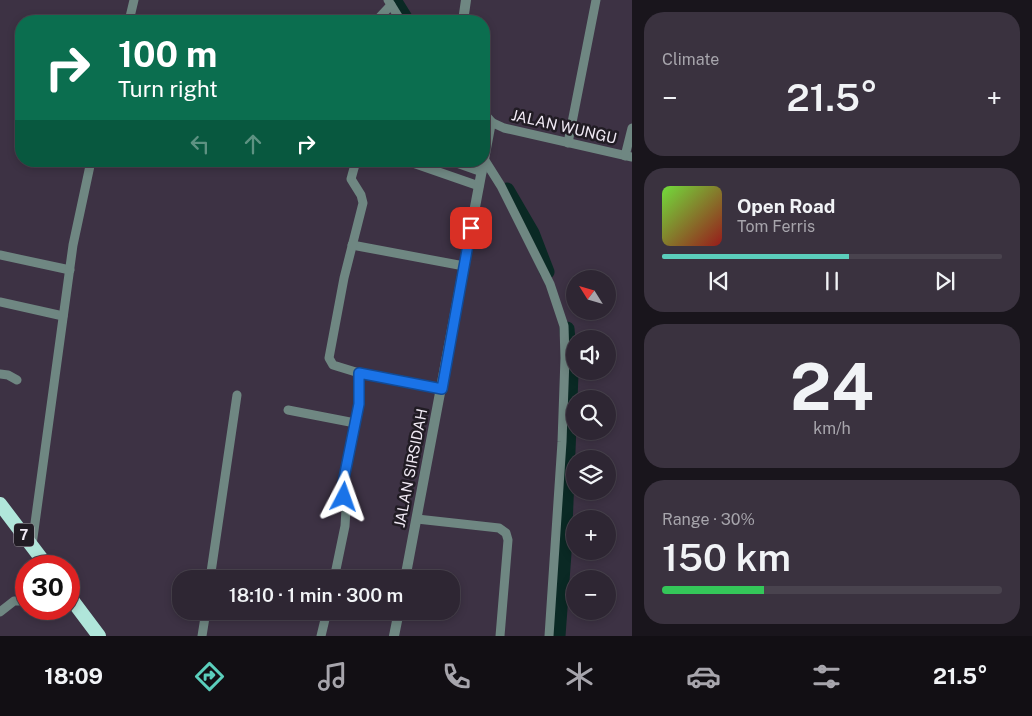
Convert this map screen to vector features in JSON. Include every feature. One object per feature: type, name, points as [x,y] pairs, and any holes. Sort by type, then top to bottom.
[{"type":"highway","name":"7","points":[[0,504],[39,555]]},
{"type":"highway","points":[[80,611],[99,636]]},
{"type":"street","points":[[130,15],[134,0]]},
{"type":"street","points":[[464,15],[466,0]]},
{"type":"street","points":[[568,143],[596,0]]},
{"type":"street","points":[[380,15],[389,2],[397,15]]},
{"type":"street","name":"JALAN WUNGU","points":[[490,119],[504,128],[629,156]]},
{"type":"street","points":[[629,156],[632,128]]},
{"type":"street","points":[[32,545],[70,270],[90,167]]},
{"type":"street","points":[[354,167],[351,179],[363,201],[336,316],[330,361],[333,365],[359,373],[442,389]]},
{"type":"street","points":[[424,167],[479,186]]},
{"type":"street","points":[[468,167],[482,172]]},
{"type":"street","name":"JALAN SIRSIDAH","points":[[407,570],[483,167]]},
{"type":"street","points":[[489,167],[501,186],[550,284],[564,326],[565,358],[562,442],[550,636]]},
{"type":"street","points":[[352,245],[464,266]]},
{"type":"street","points":[[0,255],[70,270]]},
{"type":"street","points":[[0,302],[63,316]]},
{"type":"street","points":[[336,570],[345,526],[346,509],[342,488],[359,404],[359,373]]},
{"type":"street","points":[[0,374],[8,375],[17,380]]},
{"type":"street","points":[[211,570],[237,395]]},
{"type":"street","points":[[288,410],[355,423]]},
{"type":"street","points":[[417,519],[499,528],[506,533],[508,540],[500,636]]},
{"type":"street","points":[[0,612],[15,601]]},
{"type":"street","points":[[202,636],[205,620]]},
{"type":"street","points":[[321,636],[324,620]]},
{"type":"street","points":[[394,636],[397,620]]},
{"type":"waterway","points":[[394,0],[403,15]]},
{"type":"waterway","points":[[507,190],[532,233],[547,272]]},
{"type":"waterway","points":[[558,636],[564,553],[571,374],[567,329]]},
{"type":"route","points":[[344,497],[342,488],[359,404],[359,373],[442,389],[471,228]]}]
